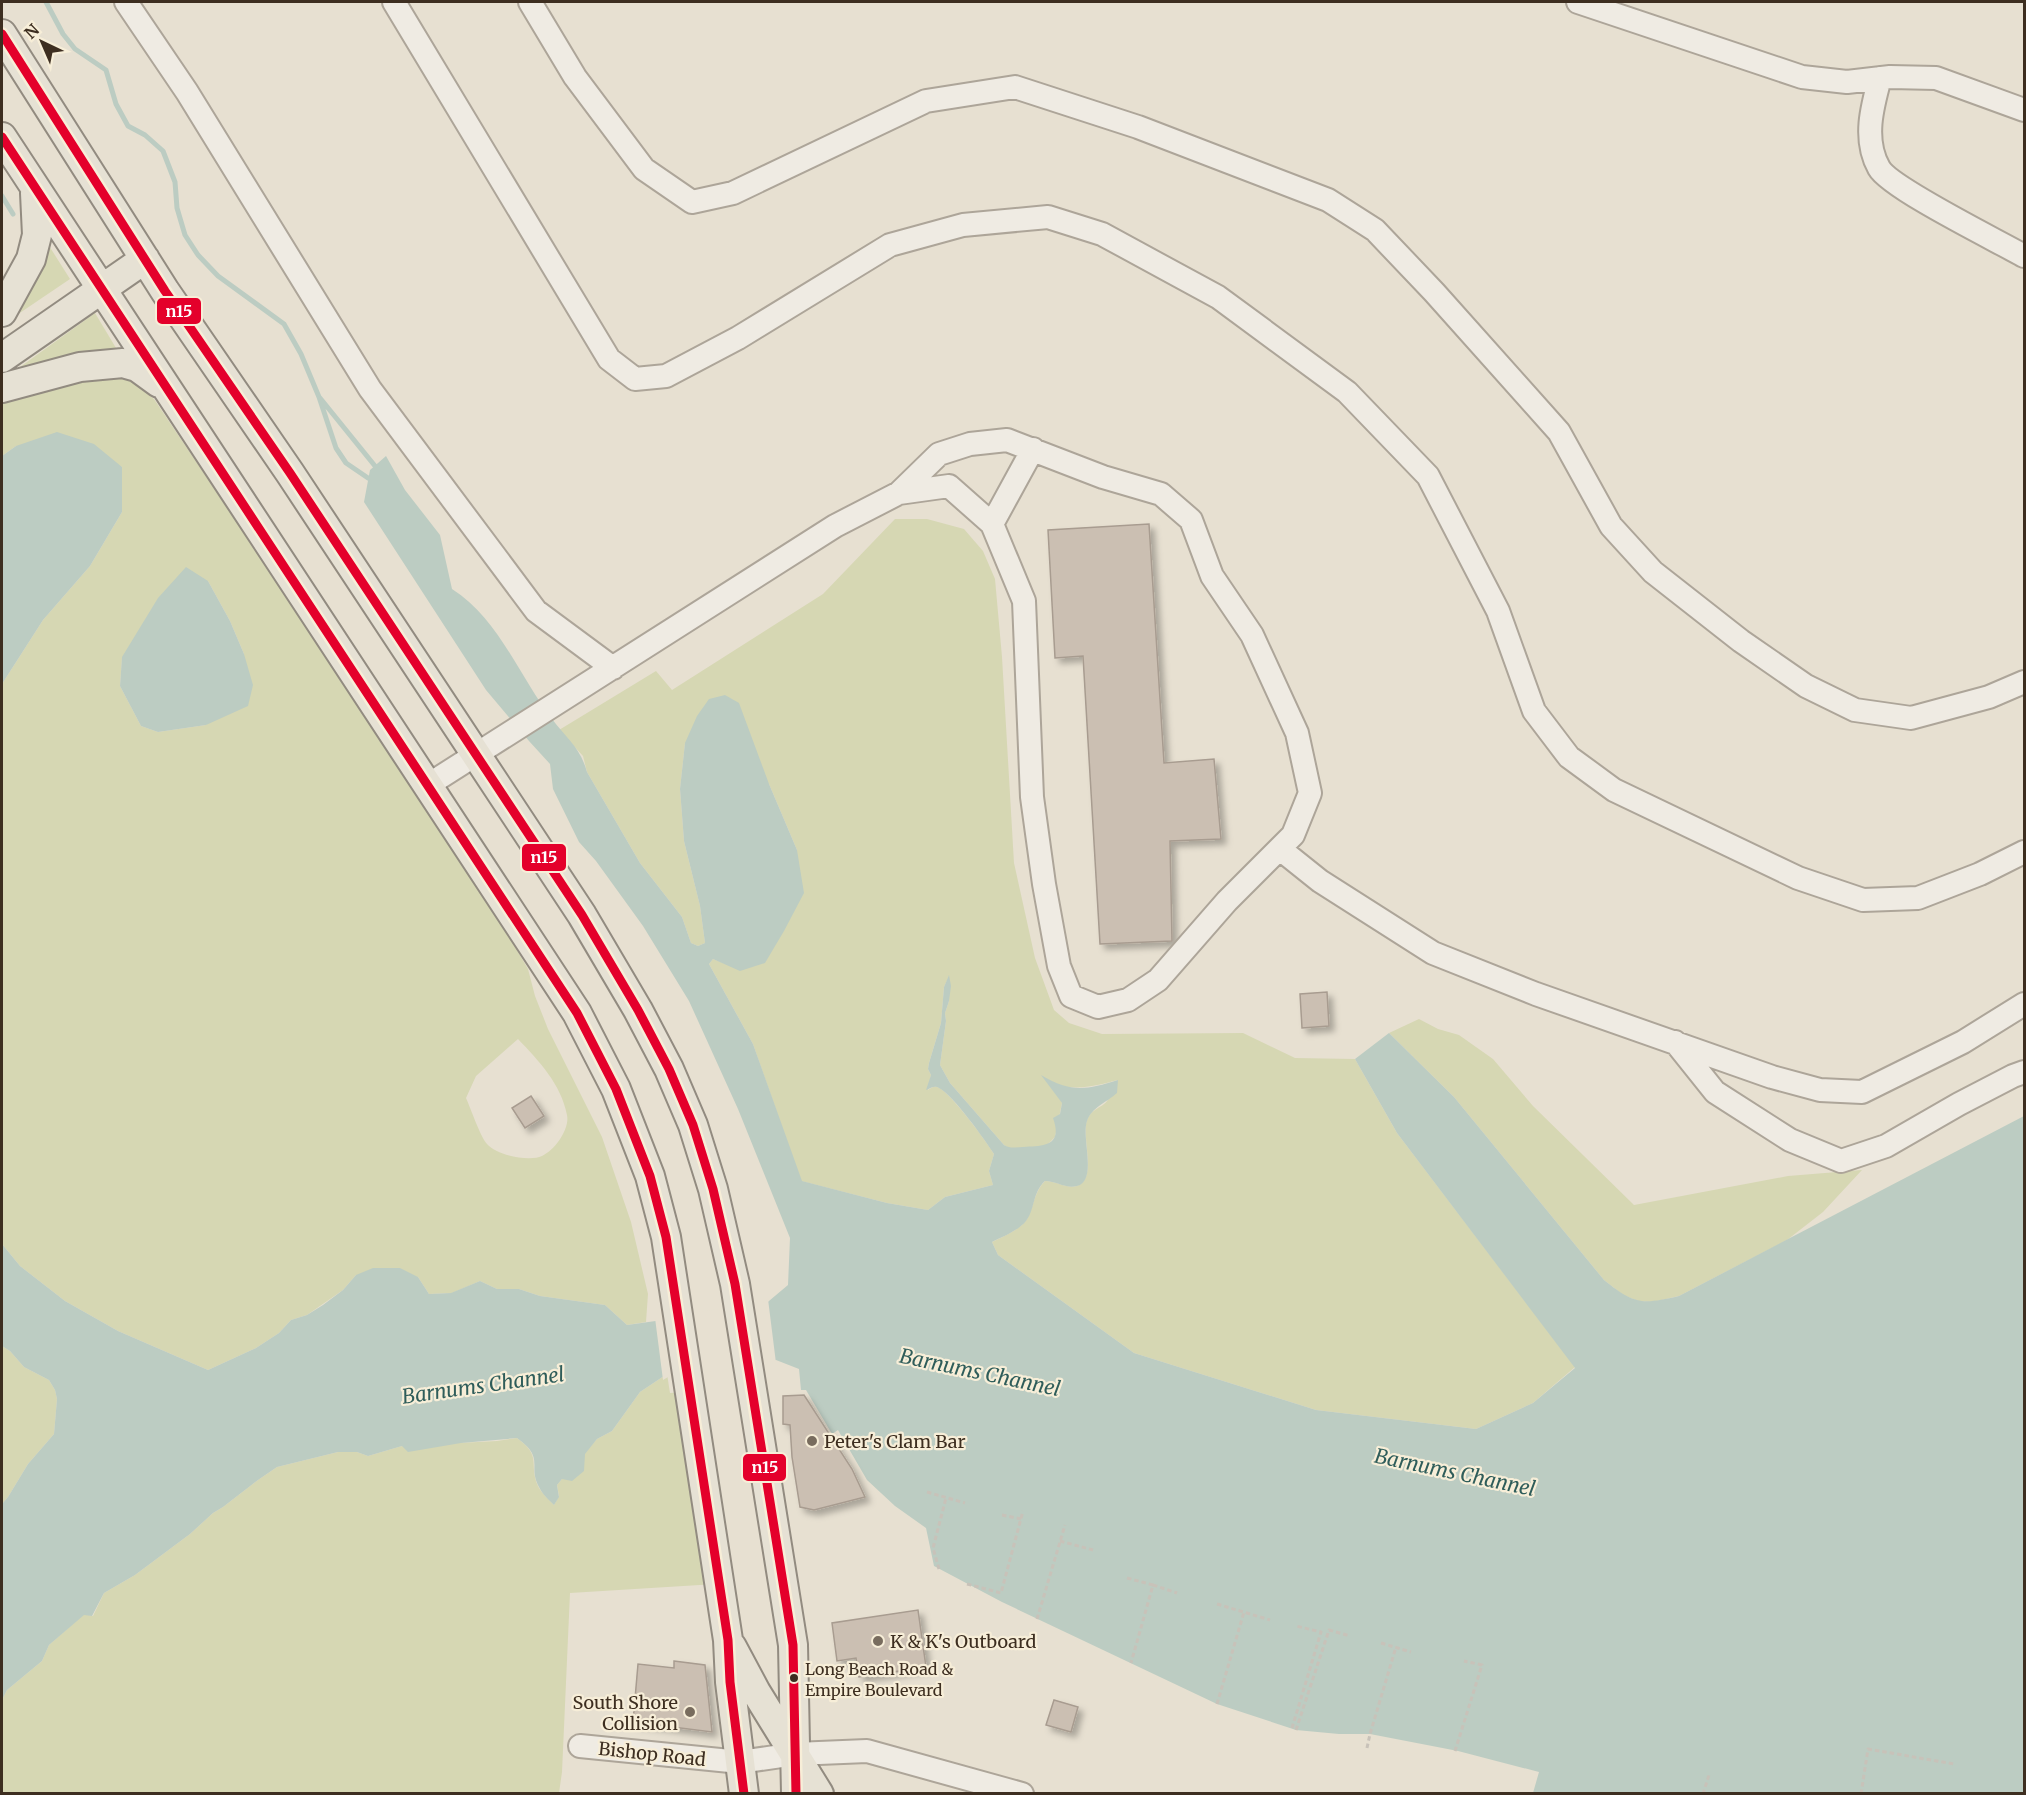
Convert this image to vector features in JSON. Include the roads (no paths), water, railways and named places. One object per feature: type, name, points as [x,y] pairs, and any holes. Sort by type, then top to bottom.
[{"type":"main road","points":[[2,34],[145,259],[290,473],[582,915],[638,1010],[669,1069],[693,1125],[713,1189],[735,1284],[793,1645],[796,1794]]},
{"type":"main road","points":[[2,137],[100,290],[169,391],[578,1013],[616,1089],[650,1176],[666,1237],[676,1292],[728,1640],[730,1683],[744,1794]]},
{"type":"main road","points":[[2,312],[31,259],[38,236],[38,214],[34,188]]},
{"type":"main road","points":[[2,358],[145,259]]},
{"type":"main road","points":[[2,388],[80,367],[123,363],[137,367],[169,391]]},
{"type":"main road","points":[[728,1640],[756,1692],[819,1794]]},
{"type":"street","points":[[126,2],[186,92],[370,389],[536,611],[613,668]]},
{"type":"street","points":[[394,2],[609,359],[635,379],[666,376],[738,338],[890,245],[963,225],[1048,217],[1102,234],[1218,297],[1347,392],[1428,476],[1498,611],[1534,711],[1569,758],[1614,790],[1798,878],[1863,900],[1918,898],[1980,874],[2025,852]]},
{"type":"street","points":[[530,2],[575,77],[644,169],[692,202],[733,193],[926,101],[1015,87],[1137,127],[1328,200],[1374,230],[1434,292],[1559,432],[1611,526],[1653,572],[1741,641],[1806,686],[1855,710],[1911,718],[1989,697],[2025,682]]},
{"type":"street","points":[[1578,2],[1802,77],[1847,82],[1880,78],[1936,78],[2025,110]]},
{"type":"street","points":[[1880,78],[1872,110],[1871,145],[1879,170],[1899,186],[2025,256]]},
{"type":"street","points":[[428,785],[835,526],[899,493],[939,454],[970,444],[1007,440],[1103,477],[1161,494],[1191,520],[1212,576],[1252,635],[1297,733],[1310,793],[1293,835],[1227,901],[1158,980],[1128,1000],[1098,1007],[1071,996],[1059,966],[1044,884],[1032,797],[1024,601],[992,524],[949,486],[899,493]]},
{"type":"street","points":[[992,524],[1033,449]]},
{"type":"street","points":[[1280,849],[1320,881],[1433,954],[1536,994],[1772,1077],[1820,1090],[1862,1092],[1964,1042],[2025,1004]]},
{"type":"street","points":[[1675,1042],[1715,1092],[1790,1140],[1841,1161],[1886,1146],[1959,1104],[2025,1072]]},
{"type":"street","name":"Bishop Road","points":[[580,1746],[740,1762],[795,1754],[867,1751],[1022,1794]]},
{"type":"water","points":[[57,432],[94,444],[122,467],[122,512],[90,566],[43,620],[2,684],[2,456],[16,446]]},
{"type":"water","name":"Barnums Channel","points":[[386,456],[405,490],[440,535],[452,589],[468,601],[496,632],[540,702],[577,750],[587,772],[640,863],[682,917],[691,943],[698,946],[705,943],[700,906],[684,841],[680,789],[685,743],[697,716],[709,699],[725,695],[739,703],[769,784],[797,850],[804,893],[765,963],[740,971],[713,959],[709,964],[753,1044],[802,1181],[887,1203],[928,1210],[945,1197],[993,1185],[989,1171],[994,1154],[984,1139],[945,1092],[936,1087],[926,1090],[931,1075],[928,1069],[929,1063],[941,1023],[944,987],[949,975],[951,986],[945,1013],[940,1065],[950,1083],[1004,1145],[1013,1148],[1038,1146],[1050,1143],[1053,1139],[1055,1127],[1053,1118],[1060,1114],[1062,1103],[1041,1075],[1061,1085],[1079,1088],[1118,1080],[1117,1093],[1096,1109],[1087,1121],[1088,1167],[1087,1176],[1083,1182],[1073,1187],[1045,1181],[1023,1225],[992,1242],[998,1255],[1134,1353],[1316,1410],[1476,1429],[1533,1403],[1575,1368],[1397,1133],[1355,1059],[1389,1033],[1454,1097],[1604,1280],[1623,1294],[1638,1300],[1655,1301],[1679,1296],[2024,1116],[2024,1793],[1533,1793],[1539,1772],[1458,1751],[1370,1734],[1296,1730],[1217,1704],[1002,1602],[934,1566],[926,1528],[895,1506],[867,1480],[838,1430],[832,1434],[806,1390],[801,1390],[799,1369],[776,1360],[667,1374],[640,1392],[612,1431],[597,1439],[585,1454],[584,1471],[572,1481],[562,1479],[557,1485],[559,1497],[554,1505],[539,1487],[531,1451],[517,1438],[461,1443],[408,1452],[402,1446],[368,1456],[357,1452],[338,1452],[277,1467],[213,1513],[190,1534],[135,1575],[104,1593],[92,1616],[84,1615],[49,1645],[42,1661],[7,1690],[2,1700],[2,1504],[28,1464],[54,1434],[57,1399],[49,1380],[24,1367],[10,1351],[2,1346],[2,1244],[20,1266],[65,1301],[118,1331],[208,1370],[256,1348],[279,1333],[291,1320],[307,1315],[323,1305],[343,1290],[356,1275],[373,1268],[400,1268],[418,1277],[429,1294],[451,1293],[480,1281],[497,1289],[519,1289],[540,1296],[605,1305],[627,1325],[763,1306],[788,1285],[790,1238],[738,1109],[689,1001],[643,926],[596,861],[579,842],[553,789],[550,764],[486,690],[364,502],[370,470]]},
{"type":"water","points":[[186,567],[208,581],[230,621],[244,654],[253,685],[248,706],[206,725],[158,732],[141,726],[120,686],[122,657],[158,598]]},
{"type":"waterway","points":[[46,2],[63,34],[75,49],[106,70],[116,104],[128,126],[145,135],[163,151],[175,182],[177,208],[185,235],[198,255],[218,276],[284,324],[301,354],[319,397],[336,448],[346,463],[368,478]]},
{"type":"waterway","points":[[2,196],[13,214]]},
{"type":"waterway","points":[[320,398],[375,466]]},
{"type":"place","name":"Peter's Clam Bar","points":[[812,1441]]},
{"type":"place","name":"K & K's Outboard","points":[[878,1641]]},
{"type":"place","name":"Long Beach Road & Empire Boulevard","points":[[794,1678]]},
{"type":"place","name":"South Shore Collision","points":[[690,1712]]}]
